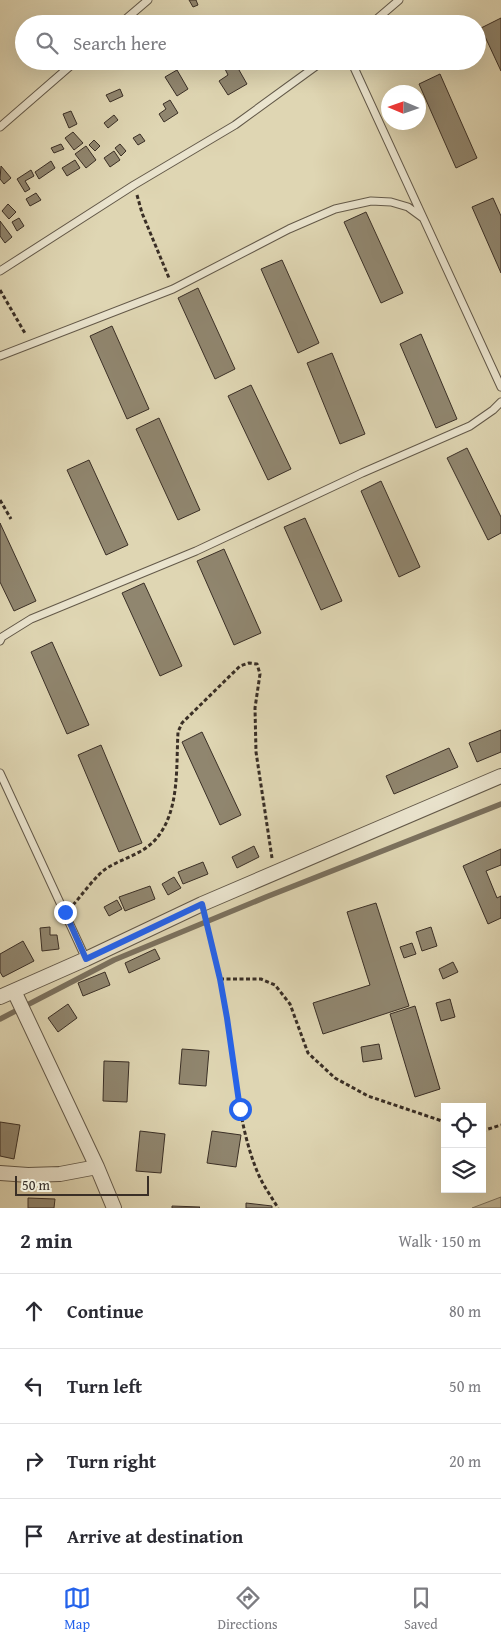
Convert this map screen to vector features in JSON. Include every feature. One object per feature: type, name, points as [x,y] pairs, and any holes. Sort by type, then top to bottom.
[{"type":"street","points":[[0,997],[202,904],[501,776]]},
{"type":"street","points":[[14,991],[97,1167],[114,1208]]},
{"type":"street","points":[[0,1173],[28,1175],[60,1174],[97,1167]]},
{"type":"lane","points":[[130,15],[148,0]]},
{"type":"lane","points":[[382,15],[399,0]]},
{"type":"lane","points":[[0,127],[66,70]]},
{"type":"lane","points":[[0,271],[134,185],[235,125],[311,70]]},
{"type":"lane","points":[[355,70],[501,387]]},
{"type":"lane","points":[[0,356],[173,288],[289,228],[335,209],[371,201],[391,202],[408,207],[423,218]]},
{"type":"lane","points":[[0,641],[2,637],[31,619],[196,552],[354,477],[470,426],[494,410],[501,402]]},
{"type":"lane","points":[[0,773],[86,959]]},
{"type":"path","points":[[134,185],[142,213],[173,288]]},
{"type":"path","points":[[0,290],[31,344]]},
{"type":"path","points":[[0,500],[11,519]]},
{"type":"path","points":[[65,912],[105,869],[142,851],[156,839],[167,822],[174,799],[178,732],[182,723],[240,666],[249,663],[257,664],[260,674],[255,708],[256,752],[275,874]]},
{"type":"path","points":[[202,904],[220,979],[240,1109],[247,1142],[258,1172],[278,1208]]},
{"type":"path","points":[[220,979],[261,979],[275,985],[290,1004],[308,1053],[335,1078],[368,1096],[441,1121]]},
{"type":"path","points":[[486,1130],[501,1125]]},
{"type":"shaded area","points":[[501,1197],[501,1208],[472,1208]]},
{"type":"building","points":[[189,0],[196,0],[198,5],[193,7]]},
{"type":"building","points":[[501,18],[501,71],[486,39],[486,26]]},
{"type":"building","points":[[177,70],[188,89],[177,96],[165,77]]},
{"type":"building","points":[[226,70],[239,70],[247,84],[228,95],[219,81],[228,75]]},
{"type":"building","points":[[440,74],[477,158],[456,168],[426,100],[426,85],[419,84]]},
{"type":"building","points":[[120,89],[123,96],[110,102],[106,95]]},
{"type":"building","points":[[170,100],[178,113],[164,122],[159,114],[166,109],[163,104]]},
{"type":"building","points":[[71,111],[77,124],[69,128],[63,114]]},
{"type":"building","points":[[114,115],[118,120],[108,128],[104,123]]},
{"type":"building","points":[[73,132],[83,143],[74,150],[65,138]]},
{"type":"building","points":[[140,134],[145,141],[138,145],[133,138]]},
{"type":"building","points":[[94,140],[100,146],[95,151],[89,145]]},
{"type":"building","points":[[61,144],[64,149],[54,153],[51,148]]},
{"type":"building","points":[[120,144],[126,151],[121,156],[115,148]]},
{"type":"building","points":[[86,146],[96,160],[86,168],[75,154]]},
{"type":"building","points":[[114,151],[120,160],[110,167],[104,158]]},
{"type":"building","points":[[75,160],[80,168],[67,176],[62,168]]},
{"type":"building","points":[[51,161],[55,168],[39,179],[35,172]]},
{"type":"building","points":[[1,166],[11,178],[4,184],[0,179]]},
{"type":"building","points":[[31,170],[34,176],[25,181],[30,189],[25,192],[17,179]]},
{"type":"building","points":[[36,193],[41,200],[30,206],[26,199]]},
{"type":"building","points":[[493,198],[501,216],[501,273],[472,207]]},
{"type":"building","points":[[8,204],[16,212],[9,219],[2,211]]},
{"type":"building","points":[[366,212],[403,293],[381,303],[344,222]]},
{"type":"building","points":[[19,218],[24,226],[17,231],[12,222]]},
{"type":"building","points":[[0,221],[12,237],[5,243],[0,236]]},
{"type":"building","points":[[282,260],[319,343],[298,353],[261,269]]},
{"type":"building","points":[[198,288],[235,369],[215,379],[178,298]]},
{"type":"building","points":[[112,326],[149,409],[127,419],[90,336]]},
{"type":"building","points":[[421,334],[457,419],[436,428],[400,344]]},
{"type":"building","points":[[332,353],[365,434],[340,444],[307,363]]},
{"type":"building","points":[[251,385],[291,469],[268,480],[228,396]]},
{"type":"building","points":[[159,418],[200,510],[178,520],[136,429]]},
{"type":"building","points":[[467,448],[501,517],[501,533],[488,540],[447,458]]},
{"type":"building","points":[[89,460],[128,545],[106,555],[67,470]]},
{"type":"building","points":[[381,481],[420,567],[399,577],[361,491]]},
{"type":"building","points":[[305,518],[342,601],[321,610],[284,527]]},
{"type":"building","points":[[0,523],[36,601],[14,611],[0,582]]},
{"type":"building","points":[[224,549],[261,633],[234,645],[197,561]]},
{"type":"building","points":[[144,583],[182,666],[160,676],[122,593]]},
{"type":"building","points":[[52,642],[89,725],[67,734],[31,652]]},
{"type":"building","points":[[501,730],[501,752],[477,762],[469,743]]},
{"type":"building","points":[[202,732],[241,815],[220,825],[182,742]]},
{"type":"building","points":[[101,745],[142,843],[119,852],[78,755]]},
{"type":"building","points":[[449,748],[458,767],[394,794],[386,776]]},
{"type":"building","points":[[254,846],[259,857],[237,868],[232,857]]},
{"type":"building","points":[[501,849],[501,865],[486,871],[497,898],[501,896],[501,918],[488,924],[463,866]]},
{"type":"building","points":[[203,862],[208,874],[183,884],[178,872]]},
{"type":"building","points":[[174,877],[181,888],[168,895],[162,884]]},
{"type":"building","points":[[150,886],[155,899],[125,911],[119,897]]},
{"type":"building","points":[[117,900],[122,909],[109,916],[104,907]]},
{"type":"building","points":[[376,903],[409,1006],[323,1034],[313,1003],[370,985],[347,912]]},
{"type":"building","points":[[50,927],[50,935],[57,935],[59,949],[42,951],[40,928]]},
{"type":"building","points":[[431,927],[437,946],[422,951],[416,932]]},
{"type":"building","points":[[23,941],[34,961],[3,977],[0,972],[0,954]]},
{"type":"building","points":[[412,943],[416,954],[404,958],[400,947]]},
{"type":"building","points":[[155,949],[160,959],[129,973],[125,963]]},
{"type":"building","points":[[453,962],[458,972],[443,979],[439,969]]},
{"type":"building","points":[[105,972],[110,985],[83,996],[78,983]]},
{"type":"building","points":[[450,999],[455,1017],[441,1021],[436,1003]]},
{"type":"building","points":[[68,1004],[77,1018],[58,1032],[48,1018]]},
{"type":"building","points":[[415,1006],[440,1089],[415,1097],[390,1014]]},
{"type":"building","points":[[379,1044],[382,1059],[363,1062],[361,1047]]},
{"type":"building","points":[[182,1049],[209,1051],[206,1086],[179,1084]]},
{"type":"building","points":[[104,1061],[129,1062],[127,1102],[103,1101]]},
{"type":"building","points":[[0,1122],[20,1125],[14,1159],[0,1156]]},
{"type":"building","points":[[140,1131],[165,1134],[161,1173],[136,1171]]},
{"type":"building","points":[[212,1131],[241,1135],[236,1167],[207,1163]]},
{"type":"building","points":[[28,1198],[55,1199],[54,1208],[28,1208]]},
{"type":"building","points":[[246,1203],[272,1206],[272,1208],[246,1208]]},
{"type":"building","points":[[172,1206],[200,1207],[172,1208]]},
{"type":"waterway","points":[[0,1019],[114,960],[266,897],[501,804]]},
{"type":"route","points":[[65,912],[86,959],[202,904],[220,979],[240,1109]]}]
